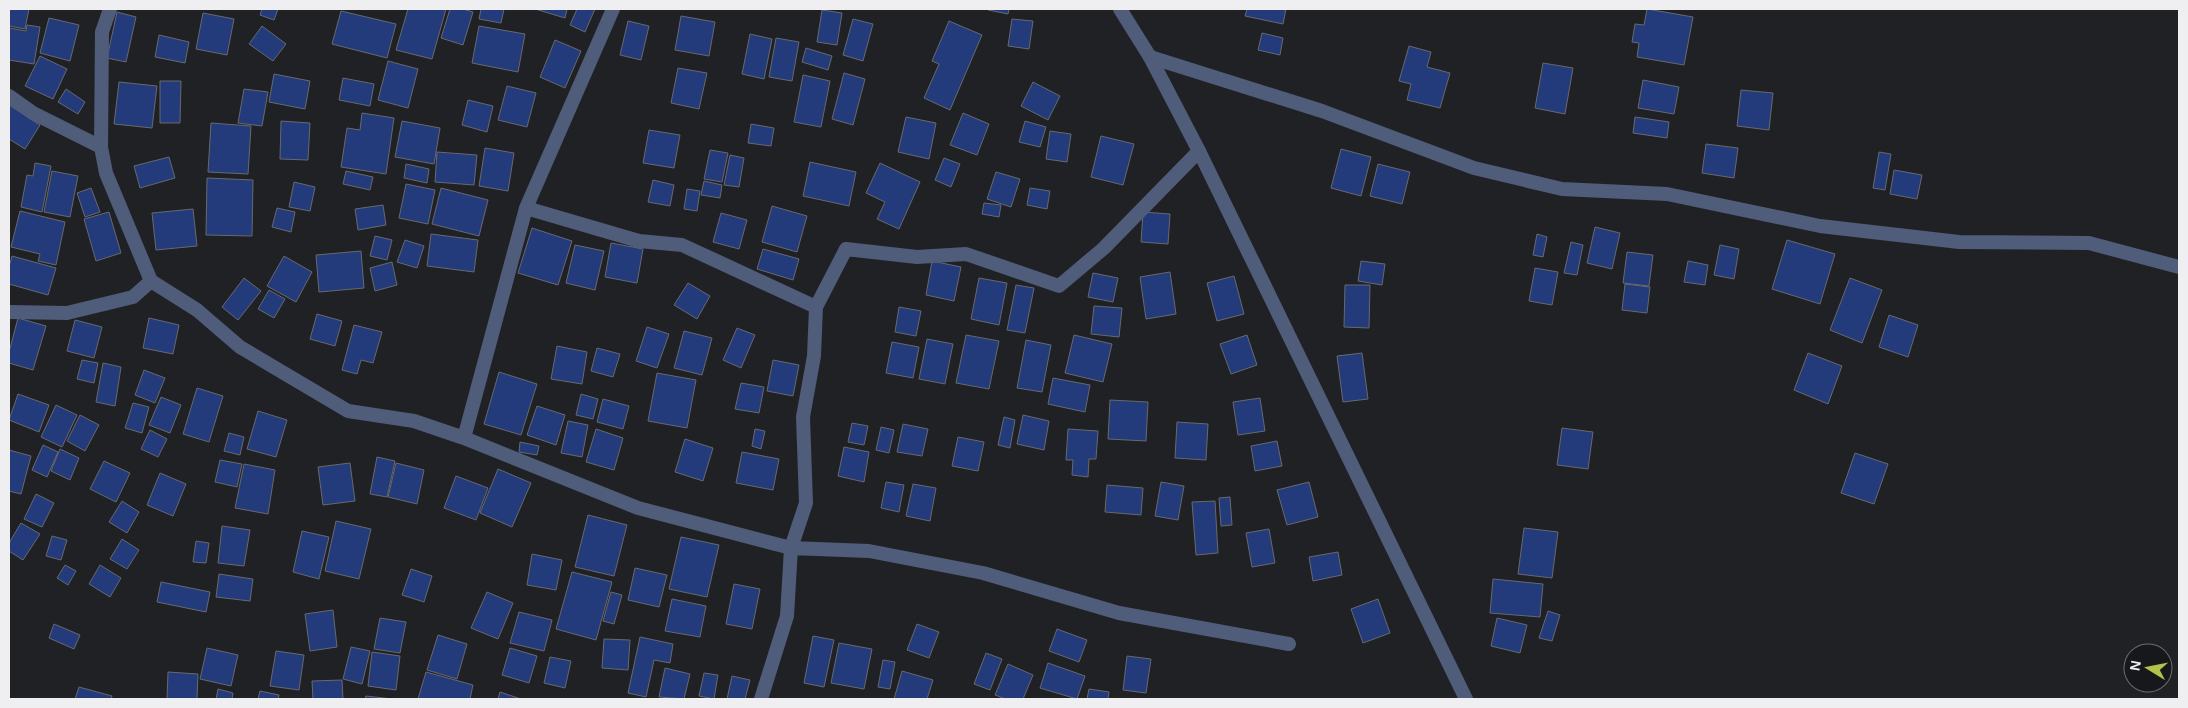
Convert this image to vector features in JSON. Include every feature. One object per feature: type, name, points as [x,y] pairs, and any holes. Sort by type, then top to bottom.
[{"type":"street","points":[[110,9],[102,32],[101,148],[106,173],[150,281],[197,310],[240,347],[348,411],[414,421],[464,438],[638,508],[791,548],[869,551],[983,573],[1119,613],[1289,644]]},
{"type":"street","points":[[464,438],[526,208],[613,9]]},
{"type":"street","points":[[1120,9],[1150,57],[1199,151],[1466,699]]},
{"type":"street","points":[[1150,57],[1322,111],[1474,168],[1562,189],[1667,194],[1820,226],[1960,242],[2089,243],[2179,267]]},
{"type":"street","points":[[9,96],[33,113],[101,148]]},
{"type":"street","points":[[761,699],[787,616],[791,548],[806,503],[803,417],[814,356],[816,308],[846,249],[917,257],[966,254],[1059,286],[1104,248],[1199,151]]},
{"type":"street","points":[[526,208],[640,241],[682,245],[816,308]]},
{"type":"street","points":[[9,312],[67,313],[133,296],[150,281]]},
{"type":"building","points":[[9,9],[29,9],[25,29],[9,26]]},
{"type":"building","points":[[262,9],[278,9],[274,20],[260,15]]},
{"type":"building","points":[[408,9],[446,9],[432,59],[396,50]]},
{"type":"building","points":[[450,9],[463,9],[473,12],[463,45],[441,38]]},
{"type":"building","points":[[481,9],[504,9],[501,23],[479,19]]},
{"type":"building","points":[[535,9],[567,9],[565,18]]},
{"type":"building","points":[[577,9],[595,9],[585,32],[570,25]]},
{"type":"building","points":[[988,9],[1009,9],[1008,14]]},
{"type":"building","points":[[1247,9],[1286,9],[1283,24],[1245,16]]},
{"type":"building","points":[[1647,9],[1693,17],[1684,65],[1637,57],[1639,43],[1632,42],[1635,24],[1644,25]]},
{"type":"building","points":[[822,10],[842,13],[837,45],[817,42]]},
{"type":"building","points":[[341,11],[396,24],[387,58],[332,44]]},
{"type":"building","points":[[117,12],[136,17],[126,62],[107,58]]},
{"type":"building","points":[[203,13],[234,19],[227,55],[196,49]]},
{"type":"building","points":[[681,16],[715,22],[709,56],[675,50]]},
{"type":"building","points":[[49,18],[79,25],[70,61],[40,53]]},
{"type":"building","points":[[853,19],[873,24],[863,61],[843,55]]},
{"type":"building","points":[[1012,19],[1033,21],[1029,49],[1008,46]]},
{"type":"building","points":[[628,21],[649,26],[641,60],[620,55]]},
{"type":"building","points":[[949,21],[982,35],[950,110],[924,98],[939,64],[932,61]]},
{"type":"building","points":[[27,25],[40,27],[34,64],[9,60],[9,28],[26,31]]},
{"type":"building","points":[[262,26],[286,44],[273,61],[249,44]]},
{"type":"building","points":[[479,26],[525,34],[518,72],[472,63]]},
{"type":"building","points":[[1262,33],[1283,38],[1280,55],[1258,50]]},
{"type":"building","points":[[750,34],[772,39],[764,79],[742,74]]},
{"type":"building","points":[[159,35],[189,42],[185,63],[155,57]]},
{"type":"building","points":[[776,38],[799,42],[792,81],[769,77]]},
{"type":"building","points":[[555,40],[581,51],[565,88],[540,77]]},
{"type":"building","points":[[1409,46],[1431,52],[1427,67],[1450,73],[1440,108],[1407,100],[1411,84],[1399,81]]},
{"type":"building","points":[[806,48],[832,56],[828,70],[802,62]]},
{"type":"building","points":[[40,56],[67,69],[53,99],[25,86]]},
{"type":"building","points":[[388,61],[418,69],[408,108],[378,100]]},
{"type":"building","points":[[1543,63],[1573,68],[1565,114],[1535,108]]},
{"type":"building","points":[[678,68],[707,73],[699,109],[671,103]]},
{"type":"building","points":[[844,73],[865,79],[853,125],[832,119]]},
{"type":"building","points":[[274,74],[310,81],[305,109],[269,102]]},
{"type":"building","points":[[803,75],[830,81],[821,127],[794,122]]},
{"type":"building","points":[[343,78],[374,84],[370,106],[339,100]]},
{"type":"building","points":[[1643,80],[1679,87],[1674,114],[1638,108]]},
{"type":"building","points":[[160,81],[181,81],[180,123],[160,123]]},
{"type":"building","points":[[119,82],[157,86],[152,128],[114,124]]},
{"type":"building","points":[[1033,82],[1060,96],[1048,120],[1021,106]]},
{"type":"building","points":[[507,86],[536,93],[527,127],[498,120]]},
{"type":"building","points":[[66,89],[85,102],[78,114],[58,102]]},
{"type":"building","points":[[244,89],[268,92],[262,126],[238,123]]},
{"type":"building","points":[[1741,90],[1773,93],[1769,130],[1737,126]]},
{"type":"building","points":[[468,100],[493,106],[487,132],[462,125]]},
{"type":"building","points":[[9,105],[40,125],[25,149],[9,139]]},
{"type":"building","points":[[362,113],[394,118],[386,174],[341,167],[347,128],[360,130]]},
{"type":"building","points":[[963,113],[989,124],[977,155],[950,145]]},
{"type":"building","points":[[906,117],[936,123],[929,159],[898,152]]},
{"type":"building","points":[[1635,117],[1669,122],[1667,138],[1633,133]]},
{"type":"building","points":[[281,121],[310,123],[308,160],[280,159]]},
{"type":"building","points":[[402,121],[440,128],[434,164],[395,157]]},
{"type":"building","points":[[1025,121],[1046,127],[1040,147],[1019,142]]},
{"type":"building","points":[[211,123],[251,126],[248,174],[208,172]]},
{"type":"building","points":[[751,124],[774,128],[771,146],[748,143]]},
{"type":"building","points":[[649,130],[680,135],[674,168],[643,163]]},
{"type":"building","points":[[1050,131],[1071,134],[1067,162],[1046,159]]},
{"type":"building","points":[[1101,136],[1134,144],[1123,185],[1091,177]]},
{"type":"building","points":[[1706,144],[1738,148],[1734,178],[1702,173]]},
{"type":"building","points":[[485,148],[514,153],[508,191],[479,186]]},
{"type":"building","points":[[1341,149],[1371,157],[1361,196],[1331,188]]},
{"type":"building","points":[[710,150],[728,153],[722,182],[704,179]]},
{"type":"building","points":[[437,152],[477,155],[474,185],[435,182]]},
{"type":"building","points":[[1879,152],[1891,154],[1885,190],[1873,188]]},
{"type":"building","points":[[730,155],[744,158],[739,187],[724,185]]},
{"type":"building","points":[[169,157],[175,178],[140,188],[134,166]]},
{"type":"building","points":[[944,158],[960,164],[951,187],[935,180]]},
{"type":"building","points":[[810,162],[856,172],[849,206],[803,196]]},
{"type":"building","points":[[35,163],[51,166],[42,212],[21,207],[27,175],[33,176]]},
{"type":"building","points":[[880,163],[920,182],[899,229],[877,219],[885,202],[866,193]]},
{"type":"building","points":[[406,164],[429,169],[427,183],[404,178]]},
{"type":"building","points":[[1378,164],[1410,172],[1402,204],[1370,196]]},
{"type":"building","points":[[1894,170],[1922,175],[1917,199],[1890,194]]},
{"type":"building","points":[[52,171],[78,176],[70,217],[44,212]]},
{"type":"building","points":[[346,171],[373,177],[370,190],[343,184]]},
{"type":"building","points":[[996,172],[1020,179],[1011,207],[987,199]]},
{"type":"building","points":[[207,178],[253,180],[252,236],[206,235]]},
{"type":"building","points":[[653,180],[674,185],[670,206],[648,202]]},
{"type":"building","points":[[704,181],[722,185],[720,198],[701,195]]},
{"type":"building","points":[[294,182],[315,187],[310,211],[289,207]]},
{"type":"building","points":[[406,184],[435,190],[428,224],[399,218]]},
{"type":"building","points":[[91,188],[100,212],[85,217],[77,193]]},
{"type":"building","points":[[441,188],[488,200],[479,236],[432,224]]},
{"type":"building","points":[[1030,188],[1050,191],[1047,209],[1027,205]]},
{"type":"building","points":[[687,189],[700,191],[697,211],[684,209]]},
{"type":"building","points":[[984,203],[1001,205],[999,217],[982,214]]},
{"type":"building","points":[[383,205],[386,225],[358,230],[355,209]]},
{"type":"building","points":[[772,206],[807,216],[797,252],[762,242]]},
{"type":"building","points":[[277,208],[295,212],[291,232],[272,227]]},
{"type":"building","points":[[193,209],[197,246],[156,250],[152,213]]},
{"type":"building","points":[[20,211],[65,222],[56,265],[38,261],[40,254],[11,247]]},
{"type":"building","points":[[109,212],[121,253],[96,261],[84,219]]},
{"type":"building","points":[[1143,212],[1170,214],[1168,244],[1141,242]]},
{"type":"building","points":[[721,213],[747,220],[739,249],[713,242]]},
{"type":"building","points":[[1595,227],[1620,233],[1612,269],[1587,263]]},
{"type":"building","points":[[532,228],[572,241],[558,285],[518,273]]},
{"type":"building","points":[[431,234],[478,240],[474,272],[427,266]]},
{"type":"building","points":[[1537,234],[1547,237],[1543,257],[1533,255]]},
{"type":"building","points":[[375,236],[392,240],[387,260],[370,256]]},
{"type":"building","points":[[405,240],[424,246],[417,268],[397,262]]},
{"type":"building","points":[[1787,240],[1835,254],[1820,304],[1772,289]]},
{"type":"building","points":[[1571,242],[1583,245],[1577,275],[1564,273]]},
{"type":"building","points":[[611,243],[643,249],[637,283],[605,277]]},
{"type":"building","points":[[575,245],[604,251],[595,290],[566,283]]},
{"type":"building","points":[[1720,245],[1739,249],[1734,279],[1714,275]]},
{"type":"building","points":[[763,249],[799,259],[793,280],[757,269]]},
{"type":"building","points":[[361,251],[364,288],[319,292],[316,255]]},
{"type":"building","points":[[1627,252],[1653,255],[1649,286],[1623,283]]},
{"type":"building","points":[[12,256],[56,268],[48,295],[9,284],[9,267]]},
{"type":"building","points":[[284,256],[312,272],[296,302],[267,286]]},
{"type":"building","points":[[932,261],[961,267],[954,301],[926,295]]},
{"type":"building","points":[[1361,261],[1385,264],[1382,285],[1358,281]]},
{"type":"building","points":[[1688,261],[1708,265],[1705,285],[1684,282]]},
{"type":"building","points":[[392,262],[397,285],[375,291],[370,268]]},
{"type":"building","points":[[1535,268],[1558,272],[1552,305],[1529,301]]},
{"type":"building","points":[[1170,272],[1176,314],[1146,319],[1140,277]]},
{"type":"building","points":[[1093,273],[1118,278],[1113,302],[1088,297]]},
{"type":"building","points":[[1234,276],[1244,314],[1217,321],[1207,283]]},
{"type":"building","points":[[244,278],[261,291],[238,320],[222,307]]},
{"type":"building","points":[[979,278],[1007,283],[999,325],[971,319]]},
{"type":"building","points":[[1850,278],[1882,290],[1862,343],[1830,330]]},
{"type":"building","points":[[688,283],[710,296],[697,319],[674,305]]},
{"type":"building","points":[[1625,284],[1650,287],[1647,313],[1622,310]]},
{"type":"building","points":[[1016,285],[1034,288],[1025,333],[1007,330]]},
{"type":"building","points":[[1345,285],[1370,285],[1369,328],[1344,327]]},
{"type":"building","points":[[269,290],[285,299],[274,318],[258,309]]},
{"type":"building","points":[[1094,306],[1122,308],[1119,337],[1091,334]]},
{"type":"building","points":[[899,307],[921,311],[916,336],[895,332]]},
{"type":"building","points":[[317,314],[342,321],[335,346],[310,339]]},
{"type":"building","points":[[1889,315],[1918,325],[1908,357],[1879,347]]},
{"type":"building","points":[[18,318],[46,326],[33,370],[9,363],[9,352]]},
{"type":"building","points":[[149,318],[179,325],[173,354],[143,348]]},
{"type":"building","points":[[75,320],[102,327],[94,358],[67,351]]},
{"type":"building","points":[[354,325],[382,332],[373,363],[361,360],[357,374],[342,370]]},
{"type":"building","points":[[647,327],[669,334],[657,368],[636,361]]},
{"type":"building","points":[[737,328],[755,335],[741,368],[723,360]]},
{"type":"building","points":[[684,331],[712,338],[702,375],[674,368]]},
{"type":"building","points":[[966,335],[999,341],[989,389],[956,383]]},
{"type":"building","points":[[1074,335],[1112,344],[1103,382],[1065,373]]},
{"type":"building","points":[[1247,335],[1257,365],[1231,374],[1220,344]]},
{"type":"building","points":[[927,339],[953,344],[945,384],[919,379]]},
{"type":"building","points":[[1026,340],[1051,345],[1042,392],[1017,388]]},
{"type":"building","points":[[892,342],[919,347],[913,378],[886,373]]},
{"type":"building","points":[[557,346],[587,352],[582,384],[551,379]]},
{"type":"building","points":[[597,348],[620,354],[613,377],[591,371]]},
{"type":"building","points":[[1362,353],[1368,399],[1343,402],[1337,356]]},
{"type":"building","points":[[1808,353],[1842,366],[1828,404],[1794,390]]},
{"type":"building","points":[[82,360],[98,363],[94,383],[77,379]]},
{"type":"building","points":[[773,360],[799,365],[793,396],[767,391]]},
{"type":"building","points":[[103,363],[121,367],[115,406],[96,402]]},
{"type":"building","points":[[144,370],[165,378],[155,403],[135,395]]},
{"type":"building","points":[[499,372],[537,384],[521,435],[484,424]]},
{"type":"building","points":[[657,373],[696,380],[687,428],[648,421]]},
{"type":"building","points":[[1053,378],[1090,385],[1085,412],[1048,404]]},
{"type":"building","points":[[741,383],[764,387],[759,413],[735,409]]},
{"type":"building","points":[[197,388],[223,396],[209,442],[183,434]]},
{"type":"building","points":[[18,394],[49,405],[39,432],[9,420]]},
{"type":"building","points":[[581,394],[598,399],[593,419],[576,415]]},
{"type":"building","points":[[161,397],[181,405],[170,433],[149,425]]},
{"type":"building","points":[[1260,398],[1265,431],[1238,435],[1233,402]]},
{"type":"building","points":[[603,399],[629,406],[623,429],[597,422]]},
{"type":"building","points":[[1110,400],[1148,402],[1146,441],[1108,439]]},
{"type":"building","points":[[133,403],[149,407],[142,433],[125,428]]},
{"type":"building","points":[[56,405],[77,415],[62,447],[41,437]]},
{"type":"building","points":[[537,406],[565,415],[556,445],[527,435]]},
{"type":"building","points":[[258,411],[287,420],[276,457],[247,449]]},
{"type":"building","points":[[80,415],[99,425],[85,451],[67,441]]},
{"type":"building","points":[[1023,415],[1049,421],[1044,450],[1017,444]]},
{"type":"building","points":[[1004,417],[1015,420],[1010,448],[998,445]]},
{"type":"building","points":[[568,421],[588,425],[582,457],[561,453]]},
{"type":"building","points":[[1177,422],[1208,424],[1206,460],[1175,458]]},
{"type":"building","points":[[852,423],[868,426],[864,445],[848,442]]},
{"type":"building","points":[[903,424],[928,429],[922,456],[897,452]]},
{"type":"building","points":[[881,427],[894,430],[889,453],[876,450]]},
{"type":"building","points":[[1562,428],[1593,432],[1588,469],[1557,465]]},
{"type":"building","points":[[596,429],[623,438],[614,470],[586,462]]},
{"type":"building","points":[[755,429],[765,431],[761,449],[752,446]]},
{"type":"building","points":[[1068,429],[1098,431],[1096,459],[1089,459],[1088,477],[1072,475],[1073,460],[1066,460]]},
{"type":"building","points":[[150,430],[167,439],[158,457],[141,449]]},
{"type":"building","points":[[229,433],[244,437],[240,455],[224,451]]},
{"type":"building","points":[[958,437],[984,442],[978,471],[952,466]]},
{"type":"building","points":[[685,439],[713,448],[703,481],[675,472]]},
{"type":"building","points":[[1277,441],[1282,466],[1255,471],[1251,446]]},
{"type":"building","points":[[520,442],[539,446],[537,455],[519,452]]},
{"type":"building","points":[[43,445],[58,452],[47,477],[32,470]]},
{"type":"building","points":[[844,447],[869,452],[864,482],[838,476]]},
{"type":"building","points":[[60,449],[79,458],[70,480],[51,471]]},
{"type":"building","points":[[9,450],[31,456],[21,494],[9,491]]},
{"type":"building","points":[[742,452],[779,459],[773,490],[736,483]]},
{"type":"building","points":[[1855,453],[1888,464],[1874,504],[1841,493]]},
{"type":"building","points":[[377,457],[395,461],[387,497],[370,494]]},
{"type":"building","points":[[220,460],[242,464],[237,487],[215,482]]},
{"type":"building","points":[[104,461],[130,473],[116,502],[90,489]]},
{"type":"building","points":[[350,463],[355,501],[323,505],[318,467]]},
{"type":"building","points":[[396,463],[424,470],[417,504],[388,497]]},
{"type":"building","points":[[244,464],[275,470],[268,514],[235,508]]},
{"type":"building","points":[[498,469],[531,483],[512,527],[480,513]]},
{"type":"building","points":[[160,473],[186,484],[173,516],[147,505]]},
{"type":"building","points":[[456,476],[488,488],[476,520],[444,508]]},
{"type":"building","points":[[886,482],[904,485],[899,512],[881,508]]},
{"type":"building","points":[[1161,482],[1184,486],[1178,520],[1155,516]]},
{"type":"building","points":[[1309,482],[1318,517],[1287,525],[1277,490]]},
{"type":"building","points":[[913,484],[936,488],[930,521],[906,516]]},
{"type":"building","points":[[1107,485],[1143,488],[1141,515],[1105,512]]},
{"type":"building","points":[[36,494],[54,503],[42,527],[24,519]]},
{"type":"building","points":[[1230,497],[1232,525],[1221,526],[1219,498]]},
{"type":"building","points":[[122,501],[139,512],[127,533],[109,522]]},
{"type":"building","points":[[1215,501],[1218,553],[1196,555],[1192,502]]},
{"type":"building","points":[[588,515],[627,525],[614,576],[575,567]]},
{"type":"building","points":[[336,521],[371,529],[359,579],[325,571]]},
{"type":"building","points":[[21,523],[40,534],[23,560],[9,551],[9,543]]},
{"type":"building","points":[[222,526],[250,530],[244,566],[218,563]]},
{"type":"building","points":[[1524,528],[1558,532],[1552,578],[1518,574]]},
{"type":"building","points":[[1269,529],[1275,563],[1252,567],[1246,533]]},
{"type":"building","points":[[302,531],[329,537],[319,579],[293,572]]},
{"type":"building","points":[[52,536],[67,540],[61,560],[46,556]]},
{"type":"building","points":[[681,537],[719,545],[707,597],[669,589]]},
{"type":"building","points":[[122,539],[139,550],[127,569],[110,559]]},
{"type":"building","points":[[196,541],[209,543],[206,563],[193,562]]},
{"type":"building","points":[[1338,552],[1342,575],[1313,581],[1309,557]]},
{"type":"building","points":[[532,554],[562,560],[556,590],[527,585]]},
{"type":"building","points":[[65,565],[76,571],[68,585],[57,578]]},
{"type":"building","points":[[100,565],[121,578],[110,597],[89,584]]},
{"type":"building","points":[[635,568],[667,575],[659,607],[628,600]]},
{"type":"building","points":[[411,569],[432,576],[424,602],[402,595]]},
{"type":"building","points":[[572,572],[612,582],[596,640],[556,629]]},
{"type":"building","points":[[219,574],[253,579],[250,601],[216,597]]},
{"type":"building","points":[[1493,579],[1543,584],[1540,617],[1490,613]]},
{"type":"building","points":[[161,582],[210,592],[206,612],[157,602]]},
{"type":"building","points":[[734,584],[760,589],[752,629],[726,624]]},
{"type":"building","points":[[487,592],[513,603],[498,639],[471,628]]},
{"type":"building","points":[[611,592],[622,595],[614,624],[603,621]]},
{"type":"building","points":[[672,599],[706,606],[700,637],[665,631]]},
{"type":"building","points":[[1378,599],[1390,633],[1363,643],[1351,609]]},
{"type":"building","points":[[333,610],[337,647],[310,651],[305,614]]},
{"type":"building","points":[[1548,611],[1560,615],[1552,641],[1539,638]]},
{"type":"building","points":[[519,612],[552,620],[544,651],[510,643]]},
{"type":"building","points":[[380,618],[406,622],[400,653],[374,649]]},
{"type":"building","points":[[1497,618],[1527,625],[1520,653],[1491,646]]},
{"type":"building","points":[[54,624],[80,635],[74,649],[49,638]]},
{"type":"building","points":[[917,624],[939,632],[929,658],[907,650]]},
{"type":"building","points":[[1057,629],[1087,640],[1079,662],[1049,651]]},
{"type":"building","points":[[438,635],[467,644],[457,679],[427,670]]},
{"type":"building","points":[[813,636],[834,640],[824,687],[804,683]]},
{"type":"building","points":[[640,637],[673,644],[670,663],[654,660],[646,697],[628,693]]},
{"type":"building","points":[[604,639],[630,640],[628,670],[602,668]]},
{"type":"building","points":[[839,643],[872,649],[864,689],[831,683]]},
{"type":"building","points":[[351,647],[370,651],[362,684],[343,679]]},
{"type":"building","points":[[207,648],[238,655],[231,686],[200,679]]},
{"type":"building","points":[[510,648],[537,656],[529,683],[502,675]]},
{"type":"building","points":[[276,651],[304,655],[299,690],[270,686]]},
{"type":"building","points":[[372,652],[400,656],[396,690],[368,686]]},
{"type":"building","points":[[986,653],[1002,659],[990,690],[974,684]]},
{"type":"building","points":[[1127,656],[1151,659],[1146,693],[1123,690]]},
{"type":"building","points":[[550,657],[571,661],[565,688],[544,683]]},
{"type":"building","points":[[883,660],[895,662],[890,689],[878,687]]},
{"type":"building","points":[[1048,663],[1085,676],[1077,699],[1040,688]]},
{"type":"building","points":[[1008,664],[1033,675],[1023,699],[1006,699],[995,695]]},
{"type":"building","points":[[665,668],[690,674],[684,699],[659,697]]},
{"type":"building","points":[[902,671],[933,680],[927,699],[894,699]]},
{"type":"building","points":[[168,672],[198,674],[197,699],[167,699]]},
{"type":"building","points":[[426,672],[473,685],[470,699],[418,699]]},
{"type":"building","points":[[704,673],[718,675],[714,699],[699,696]]},
{"type":"building","points":[[732,676],[750,680],[745,699],[727,699]]},
{"type":"building","points":[[342,680],[343,699],[313,699],[312,681]]},
{"type":"building","points":[[79,687],[112,696],[111,699],[75,699]]},
{"type":"building","points":[[218,689],[233,693],[232,699],[216,699]]},
{"type":"building","points":[[1089,689],[1109,692],[1108,699],[1087,699]]},
{"type":"building","points":[[260,691],[279,695],[278,699],[258,699]]},
{"type":"building","points":[[500,692],[521,699],[498,699]]},
{"type":"building","points":[[366,696],[392,699],[365,699]]}]
